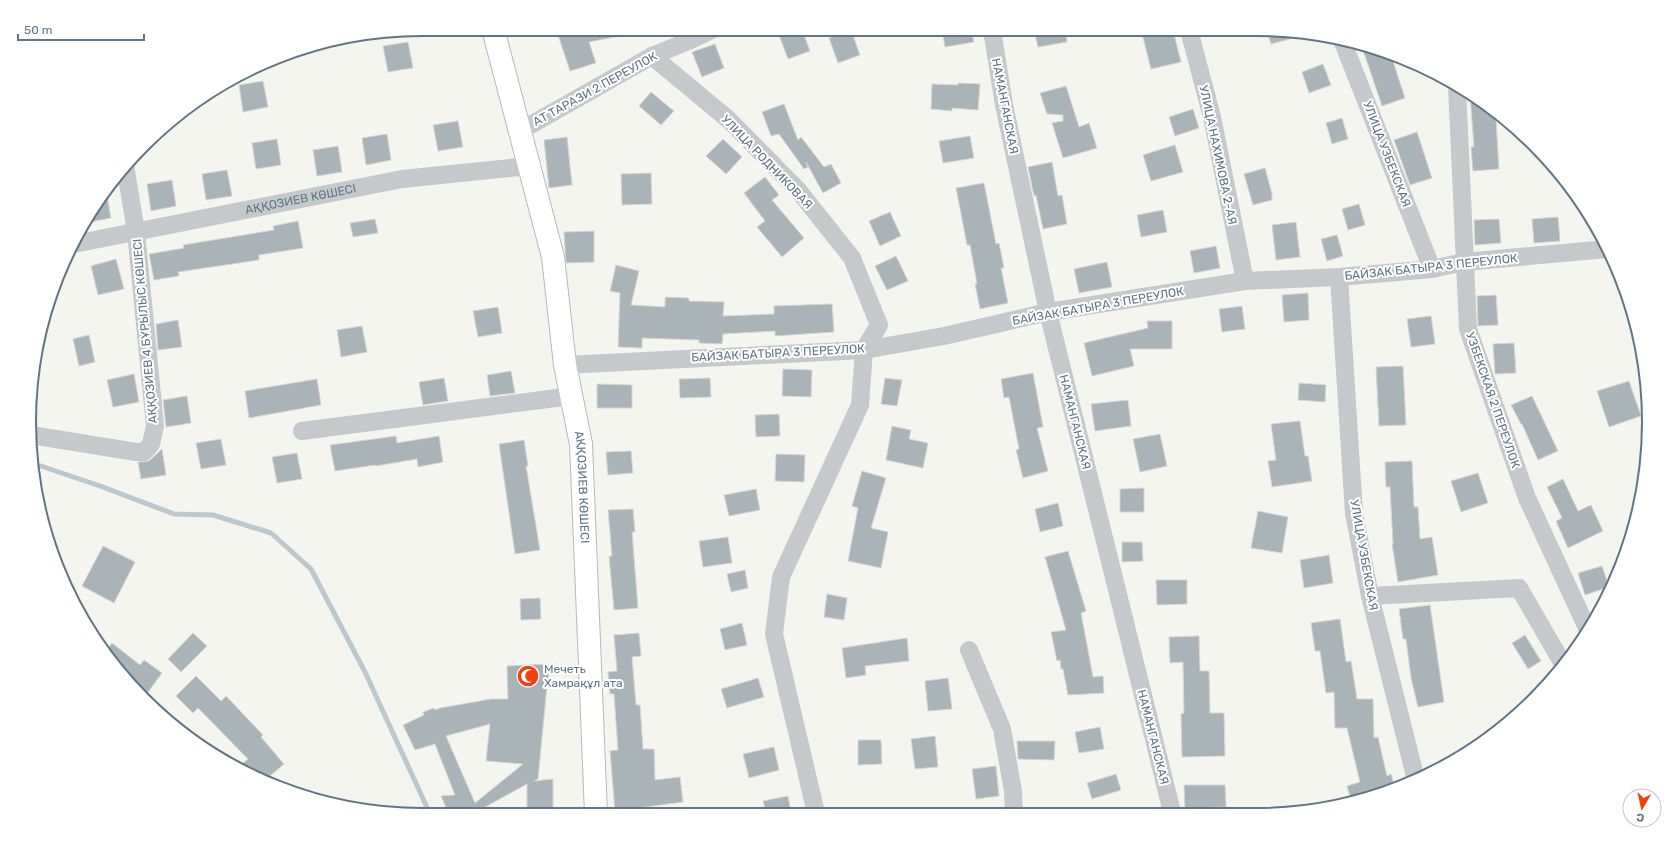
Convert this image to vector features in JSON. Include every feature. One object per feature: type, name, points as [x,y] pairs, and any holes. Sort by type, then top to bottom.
[{"type":"main road","name":"АҚҚОЗИЕВ КӨШЕСІ","points":[[496,36],[553,257],[565,364],[581,444],[596,808]]},
{"type":"street","name":"АТ ТАРАЗИ 2 ПЕРЕУЛОК","points":[[520,131],[652,56],[699,36]]},
{"type":"street","name":"НАМАНГАНСКАЯ","points":[[993,36],[1004,105],[1048,312],[1171,808]]},
{"type":"street","name":"УЛИЦА НАХИМОВА 2-АЯ","points":[[1191,36],[1212,117],[1244,281]]},
{"type":"street","name":"УЛИЦА УЗБЕКСКАЯ","points":[[1344,46],[1432,269]]},
{"type":"street","name":"УЛИЦА РОДНИКОВАЯ","points":[[652,56],[729,120],[798,190],[852,258],[879,325],[864,350]]},
{"type":"street","name":"УЗБЕКСКАЯ 2 ПЕРЕУЛОК","points":[[1457,93],[1468,329],[1527,498],[1585,623]]},
{"type":"street","name":"АҚҚОЗИЕВ КӨШЕСІ","points":[[81,243],[402,179],[529,166]]},
{"type":"street","name":"АҚҚОЗИЕВ 4 БҰРЫЛЫС КӨШЕСІ","points":[[37,436],[136,452],[144,452],[151,444],[154,426],[136,232],[126,174]]},
{"type":"street","name":"БАЙЗАК БАТЫРА 3 ПЕРЕУЛОК","points":[[565,364],[864,350],[944,336],[1048,312],[1244,281],[1339,277],[1432,269],[1464,262],[1601,249]]},
{"type":"street","name":"УЛИЦА УЗБЕКСКАЯ","points":[[1339,277],[1354,513],[1370,596],[1414,774]]},
{"type":"street","points":[[815,808],[774,634],[782,577],[860,405],[864,350]]},
{"type":"street","points":[[302,431],[572,396]]},
{"type":"street","points":[[1370,596],[1519,588],[1560,659]]},
{"type":"street","points":[[969,650],[1002,729],[1013,791],[1014,808]]},
{"type":"building","points":[[558,36],[620,36],[589,42],[596,63],[570,71]]},
{"type":"building","points":[[779,36],[805,36],[810,51],[788,59]]},
{"type":"building","points":[[834,36],[853,36],[860,55],[838,63],[829,38]]},
{"type":"building","points":[[943,36],[972,36],[974,42],[945,47]]},
{"type":"building","points":[[1035,36],[1066,36],[1067,42],[1038,47]]},
{"type":"building","points":[[1143,36],[1174,36],[1181,62],[1151,69]]},
{"type":"building","points":[[1269,37],[1294,38],[1271,44]]},
{"type":"building","points":[[408,42],[413,68],[388,72],[383,46]]},
{"type":"building","points":[[715,44],[724,68],[702,77],[692,52]]},
{"type":"building","points":[[1363,51],[1393,61],[1405,98],[1382,106]]},
{"type":"building","points":[[1323,64],[1331,85],[1309,93],[1302,72]]},
{"type":"building","points":[[263,81],[268,107],[243,112],[239,85]]},
{"type":"building","points":[[958,83],[980,84],[978,110],[952,108],[952,111],[931,109],[932,84],[958,85]]},
{"type":"building","points":[[1066,86],[1079,127],[1089,123],[1097,148],[1063,158],[1052,123],[1063,121],[1063,115],[1047,114],[1040,93]]},
{"type":"building","points":[[651,92],[674,111],[661,125],[639,106]]},
{"type":"building","points":[[1470,101],[1496,120],[1499,169],[1473,171],[1471,147],[1474,147]]},
{"type":"building","points":[[784,104],[798,140],[801,137],[824,167],[831,164],[841,183],[823,193],[806,162],[808,167],[804,169],[779,134],[771,136],[762,112]]},
{"type":"building","points":[[1193,109],[1199,128],[1175,136],[1169,117]]},
{"type":"building","points":[[1342,118],[1348,139],[1332,144],[1326,123]]},
{"type":"building","points":[[458,121],[463,147],[438,151],[433,125]]},
{"type":"building","points":[[1417,132],[1432,178],[1410,185],[1394,140]]},
{"type":"building","points":[[387,134],[391,160],[366,165],[362,138]]},
{"type":"building","points":[[970,136],[974,158],[943,163],[939,141]]},
{"type":"building","points":[[567,137],[572,185],[549,188],[544,140]]},
{"type":"building","points":[[277,139],[281,165],[256,169],[252,143]]},
{"type":"building","points":[[723,139],[742,157],[726,174],[706,156]]},
{"type":"building","points":[[1175,145],[1183,172],[1151,181],[1143,155]]},
{"type":"building","points":[[338,146],[342,172],[317,176],[313,150]]},
{"type":"building","points":[[1052,162],[1058,196],[1062,195],[1067,224],[1043,229],[1028,167]]},
{"type":"building","points":[[1265,168],[1272,194],[1272,200],[1253,205],[1244,174]]},
{"type":"building","points":[[227,170],[232,196],[206,200],[202,174]]},
{"type":"building","points":[[651,173],[652,204],[622,205],[621,174]]},
{"type":"building","points":[[765,177],[779,195],[772,200],[804,238],[782,257],[757,227],[765,221],[744,193]]},
{"type":"building","points":[[172,180],[176,206],[151,211],[147,184]]},
{"type":"building","points":[[984,183],[996,244],[999,243],[1004,268],[1001,268],[1008,303],[980,309],[970,245],[967,245],[956,188]]},
{"type":"building","points":[[108,199],[111,218],[93,222]]},
{"type":"building","points":[[1359,204],[1365,225],[1348,230],[1342,209]]},
{"type":"building","points":[[1163,210],[1167,232],[1141,237],[1137,215]]},
{"type":"building","points":[[890,212],[901,236],[880,246],[869,221]]},
{"type":"building","points":[[1558,217],[1560,241],[1534,243],[1532,219]]},
{"type":"building","points":[[375,219],[378,233],[353,237],[350,223]]},
{"type":"building","points":[[1499,219],[1501,243],[1475,245],[1474,220]]},
{"type":"building","points":[[298,221],[303,248],[259,255],[259,260],[178,272],[179,276],[154,280],[149,254],[184,248],[183,245],[274,230],[273,226]]},
{"type":"building","points":[[1296,222],[1300,257],[1276,260],[1272,225]]},
{"type":"building","points":[[594,231],[594,262],[566,263],[564,232]]},
{"type":"building","points":[[1337,235],[1343,256],[1327,261],[1321,239]]},
{"type":"building","points":[[1216,246],[1220,268],[1194,273],[1190,251]]},
{"type":"building","points":[[896,256],[908,281],[887,290],[875,266]]},
{"type":"building","points":[[116,259],[124,289],[98,295],[91,266]]},
{"type":"building","points":[[1107,262],[1112,287],[1079,293],[1074,269]]},
{"type":"building","points":[[616,265],[639,271],[631,305],[665,307],[665,297],[689,298],[689,301],[724,302],[723,316],[774,314],[774,306],[832,304],[834,332],[775,336],[775,331],[723,334],[722,344],[699,343],[699,340],[642,338],[642,348],[618,347],[620,293],[610,291]]},
{"type":"building","points":[[1308,293],[1309,320],[1284,322],[1282,295]]},
{"type":"building","points":[[1496,295],[1498,325],[1478,326],[1477,296]]},
{"type":"building","points":[[1242,306],[1245,329],[1222,332],[1219,309]]},
{"type":"building","points":[[498,307],[502,333],[478,337],[473,311]]},
{"type":"building","points":[[1431,316],[1435,344],[1411,347],[1407,319]]},
{"type":"building","points":[[178,320],[182,347],[158,350],[156,324]]},
{"type":"building","points":[[1147,321],[1172,321],[1172,349],[1130,349],[1134,366],[1092,376],[1084,343],[1148,328]]},
{"type":"building","points":[[362,326],[367,352],[341,357],[337,330]]},
{"type":"building","points":[[89,335],[95,362],[79,366],[73,339]]},
{"type":"building","points":[[1514,343],[1516,373],[1495,374],[1493,344]]},
{"type":"building","points":[[1403,366],[1406,425],[1379,426],[1376,367]]},
{"type":"building","points":[[783,369],[812,370],[811,397],[782,396]]},
{"type":"building","points":[[511,371],[515,393],[490,396],[487,375]]},
{"type":"building","points":[[1033,373],[1043,427],[1037,428],[1048,471],[1023,478],[1016,450],[1019,449],[1009,397],[1004,398],[1001,379]]},
{"type":"building","points":[[134,374],[139,402],[113,407],[107,380]]},
{"type":"building","points":[[444,378],[448,401],[423,405],[419,382]]},
{"type":"building","points":[[710,378],[711,397],[680,398],[679,379]]},
{"type":"building","points":[[885,378],[902,380],[897,406],[881,404]]},
{"type":"building","points":[[317,379],[321,405],[249,418],[245,391]]},
{"type":"building","points":[[1629,381],[1641,416],[1609,427],[1597,391]]},
{"type":"building","points":[[1299,383],[1326,385],[1325,402],[1298,400]]},
{"type":"building","points":[[597,384],[632,385],[632,408],[597,408]]},
{"type":"building","points":[[187,396],[191,423],[166,427],[163,400]]},
{"type":"building","points":[[1532,396],[1558,451],[1538,460],[1522,424],[1511,405]]},
{"type":"building","points":[[1128,400],[1131,426],[1095,431],[1091,404]]},
{"type":"building","points":[[779,414],[780,436],[756,437],[755,415]]},
{"type":"building","points":[[1300,421],[1305,456],[1308,456],[1312,481],[1272,487],[1268,461],[1276,460],[1271,424]]},
{"type":"building","points":[[892,426],[911,430],[909,439],[928,443],[923,468],[886,460]]},
{"type":"building","points":[[1160,434],[1167,466],[1140,472],[1133,439]]},
{"type":"building","points":[[396,436],[397,443],[439,436],[443,462],[418,467],[417,459],[335,471],[330,445]]},
{"type":"building","points":[[221,439],[226,465],[201,469],[196,443]]},
{"type":"building","points":[[524,440],[528,466],[526,466],[540,550],[515,554],[499,444]]},
{"type":"building","points":[[162,449],[166,475],[141,479],[138,462],[149,461]]},
{"type":"building","points":[[631,451],[633,473],[608,475],[606,452]]},
{"type":"building","points":[[297,453],[302,479],[277,483],[272,457]]},
{"type":"building","points":[[776,454],[805,455],[804,482],[775,481]]},
{"type":"building","points":[[1412,461],[1414,507],[1418,507],[1420,539],[1432,537],[1438,575],[1398,582],[1392,544],[1390,487],[1386,487],[1385,462]]},
{"type":"building","points":[[862,471],[886,478],[871,528],[888,532],[881,568],[848,561],[858,508],[852,506]]},
{"type":"building","points":[[1478,473],[1488,503],[1461,512],[1451,481]]},
{"type":"building","points":[[1563,479],[1578,511],[1591,505],[1603,531],[1568,548],[1556,521],[1562,518],[1547,487]]},
{"type":"building","points":[[1144,488],[1144,512],[1120,512],[1120,489]]},
{"type":"building","points":[[756,489],[760,510],[729,516],[724,495]]},
{"type":"building","points":[[1058,503],[1063,526],[1040,532],[1035,509]]},
{"type":"building","points":[[633,509],[635,532],[632,532],[638,608],[614,610],[609,556],[612,556],[608,510]]},
{"type":"building","points":[[1258,511],[1288,517],[1282,553],[1251,548]]},
{"type":"building","points":[[728,537],[732,563],[703,567],[699,541]]},
{"type":"building","points":[[1122,542],[1142,542],[1143,561],[1122,562]]},
{"type":"building","points":[[103,546],[135,562],[114,603],[82,586]]},
{"type":"building","points":[[1068,551],[1086,611],[1081,613],[1093,677],[1103,676],[1104,693],[1068,695],[1063,669],[1061,669],[1060,660],[1057,661],[1051,632],[1066,630],[1045,557]]},
{"type":"building","points":[[1329,555],[1333,583],[1304,588],[1300,560]]},
{"type":"building","points":[[1602,566],[1607,582],[1604,589],[1585,595],[1578,573]]},
{"type":"building","points":[[745,570],[748,588],[731,592],[727,574]]},
{"type":"building","points":[[1156,580],[1187,580],[1187,604],[1157,605]]},
{"type":"building","points":[[827,594],[847,598],[844,620],[824,617]]},
{"type":"building","points":[[540,598],[541,619],[521,620],[520,599]]},
{"type":"building","points":[[1430,605],[1444,702],[1418,707],[1411,678],[1406,639],[1403,639],[1399,609]]},
{"type":"building","points":[[1340,619],[1346,662],[1351,661],[1357,699],[1373,699],[1374,738],[1378,737],[1387,776],[1391,774],[1394,783],[1350,796],[1347,786],[1360,782],[1347,728],[1335,728],[1334,692],[1326,693],[1320,651],[1315,651],[1311,623]]},
{"type":"building","points":[[742,623],[747,645],[725,650],[720,629]]},
{"type":"building","points":[[193,633],[207,646],[181,672],[168,659]]},
{"type":"building","points":[[639,633],[641,656],[632,657],[636,705],[640,705],[643,749],[654,749],[655,780],[680,777],[683,802],[638,808],[615,808],[610,751],[618,750],[614,694],[610,694],[608,672],[617,671],[614,635]]},
{"type":"building","points":[[1525,635],[1541,661],[1528,669],[1512,643]]},
{"type":"building","points":[[1199,636],[1200,671],[1209,671],[1210,713],[1224,713],[1225,756],[1182,757],[1181,714],[1184,713],[1183,662],[1170,663],[1169,637]]},
{"type":"building","points":[[907,638],[909,661],[865,666],[866,675],[846,678],[842,648]]},
{"type":"building","points":[[112,643],[140,665],[144,660],[162,673],[147,693],[132,677],[109,647]]},
{"type":"building","points":[[548,664],[549,686],[547,686],[538,779],[534,781],[553,779],[553,808],[527,808],[527,784],[483,808],[446,808],[441,796],[455,795],[435,744],[415,750],[403,725],[424,715],[423,712],[434,708],[435,710],[491,699],[508,699],[507,666]],"holes":[[[490,724],[486,761],[523,764],[475,803],[446,736]]]},
{"type":"building","points":[[196,676],[221,701],[226,696],[263,735],[261,737],[284,764],[269,777],[243,763],[248,759],[198,708],[193,713],[176,696]]},
{"type":"building","points":[[758,678],[764,697],[727,708],[721,689]]},
{"type":"building","points":[[948,678],[952,709],[928,711],[925,681]]},
{"type":"building","points":[[1100,727],[1104,749],[1079,753],[1075,732]]},
{"type":"building","points":[[935,736],[938,767],[915,769],[911,739]]},
{"type":"building","points":[[858,740],[881,740],[882,764],[858,765]]},
{"type":"building","points":[[1017,741],[1055,741],[1054,760],[1018,759]]},
{"type":"building","points":[[774,747],[779,770],[749,778],[743,754]]},
{"type":"building","points":[[996,766],[999,796],[976,799],[972,769]]},
{"type":"building","points":[[1116,774],[1121,790],[1092,799],[1087,783]]},
{"type":"building","points":[[1184,785],[1225,785],[1226,807],[1185,808]]},
{"type":"building","points":[[788,796],[790,808],[765,808],[763,801]]},
{"type":"waterway","points":[[38,465],[100,486],[174,514],[213,515],[271,533],[311,569],[365,672],[427,808]]},
{"type":"place","name":"Мечеть Хамрақұл ата","points":[[528,676]]}]
